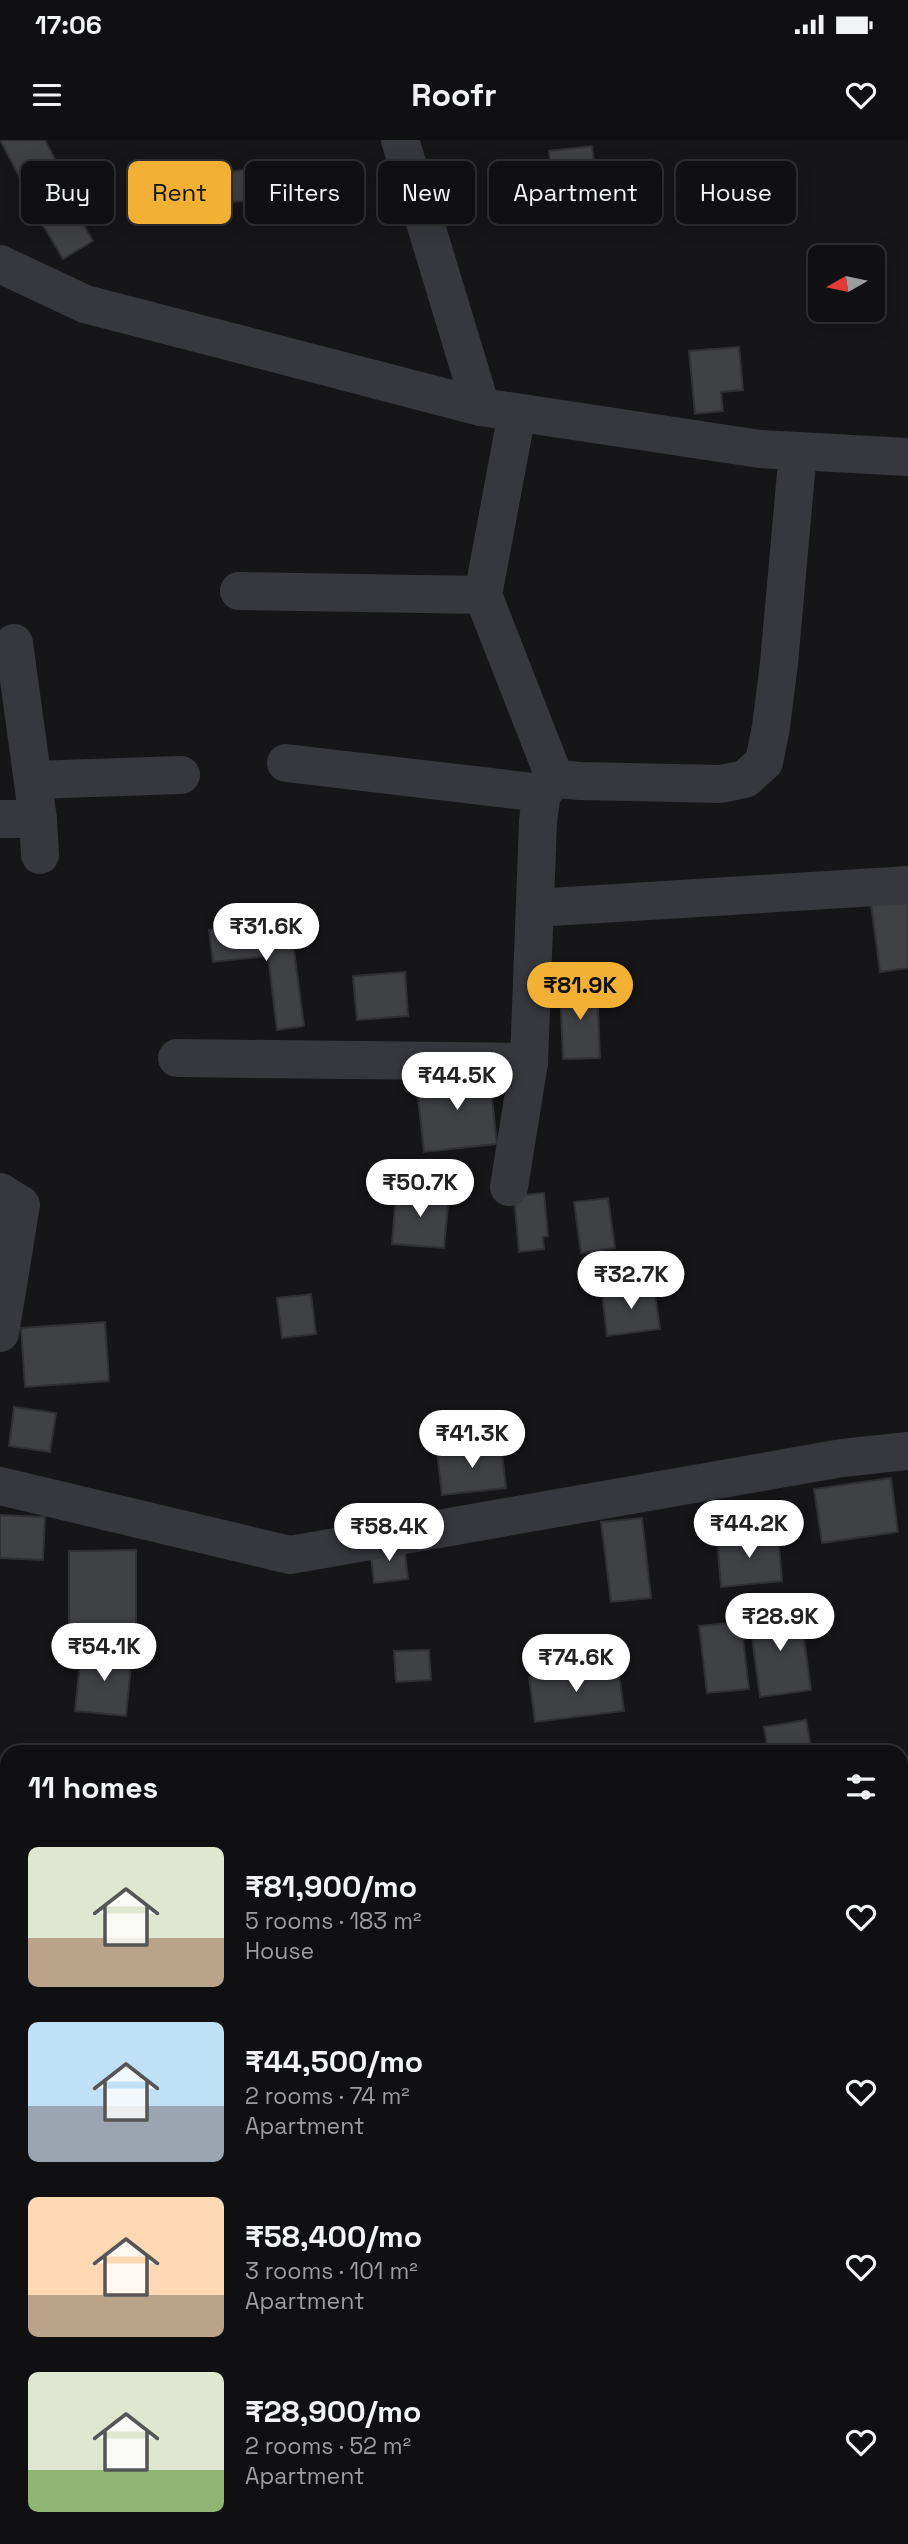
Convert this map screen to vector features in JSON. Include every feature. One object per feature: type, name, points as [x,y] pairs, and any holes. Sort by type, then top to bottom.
[{"type":"street","points":[[400,140],[499,410],[483,595],[549,786],[538,821],[529,1062],[509,1187]]},
{"type":"street","points":[[0,264],[86,304],[499,410],[760,449],[908,457]]},
{"type":"street","points":[[286,763],[549,786],[581,781],[721,784],[745,779],[764,762],[771,727],[798,451]]},
{"type":"street","points":[[239,591],[483,595]]},
{"type":"street","points":[[0,819],[39,837],[14,643]]},
{"type":"street","points":[[33,780],[181,775]]},
{"type":"street","points":[[535,908],[908,885]]},
{"type":"street","points":[[177,1058],[529,1062]]},
{"type":"street","points":[[0,1192],[21,1205],[0,1333]]},
{"type":"street","points":[[0,1486],[290,1555],[842,1458],[908,1451]]},
{"type":"building","points":[[0,140],[45,140],[56,161],[21,161],[21,180]]},
{"type":"building","points":[[592,146],[594,161],[550,161],[549,151]]},
{"type":"building","points":[[245,170],[245,201],[231,202],[231,172]]},
{"type":"building","points":[[42,224],[83,224],[93,241],[63,259]]},
{"type":"building","points":[[739,347],[743,390],[721,392],[723,411],[695,414],[689,351]]},
{"type":"building","points":[[908,898],[908,968],[880,972],[871,904]]},
{"type":"building","points":[[290,920],[304,1026],[277,1030],[268,956],[213,962],[209,930]]},
{"type":"building","points":[[405,972],[408,1016],[357,1020],[353,976]]},
{"type":"building","points":[[597,985],[600,1058],[563,1059],[560,987]]},
{"type":"building","points":[[489,1071],[497,1144],[424,1152],[416,1079]]},
{"type":"building","points":[[396,1191],[449,1195],[444,1248],[392,1244]]},
{"type":"building","points":[[544,1193],[548,1236],[543,1237],[544,1249],[519,1252],[514,1196]]},
{"type":"building","points":[[608,1198],[615,1248],[581,1253],[574,1202]]},
{"type":"building","points":[[654,1286],[660,1329],[607,1336],[602,1293]]},
{"type":"building","points":[[311,1294],[316,1334],[282,1338],[277,1298]]},
{"type":"building","points":[[105,1322],[109,1381],[25,1387],[21,1328]]},
{"type":"building","points":[[14,1407],[56,1413],[50,1452],[9,1446]]},
{"type":"building","points":[[501,1444],[506,1488],[442,1495],[437,1452]]},
{"type":"building","points":[[891,1478],[898,1532],[822,1543],[814,1489]]},
{"type":"building","points":[[0,1515],[45,1517],[43,1560],[0,1558]]},
{"type":"building","points":[[642,1518],[651,1598],[611,1602],[601,1522]]},
{"type":"building","points":[[778,1534],[782,1581],[721,1587],[717,1540]]},
{"type":"building","points":[[404,1544],[408,1579],[374,1583],[370,1548]]},
{"type":"building","points":[[136,1550],[136,1644],[69,1643],[69,1551]]},
{"type":"building","points":[[800,1609],[811,1690],[760,1697],[749,1615]]},
{"type":"building","points":[[741,1622],[749,1689],[707,1693],[699,1626]]},
{"type":"building","points":[[429,1650],[431,1680],[396,1682],[394,1651]]},
{"type":"building","points":[[81,1651],[132,1656],[126,1716],[75,1711]]},
{"type":"building","points":[[618,1666],[624,1711],[535,1722],[529,1677]]},
{"type":"building","points":[[806,1720],[811,1745],[767,1745],[764,1727]]}]
